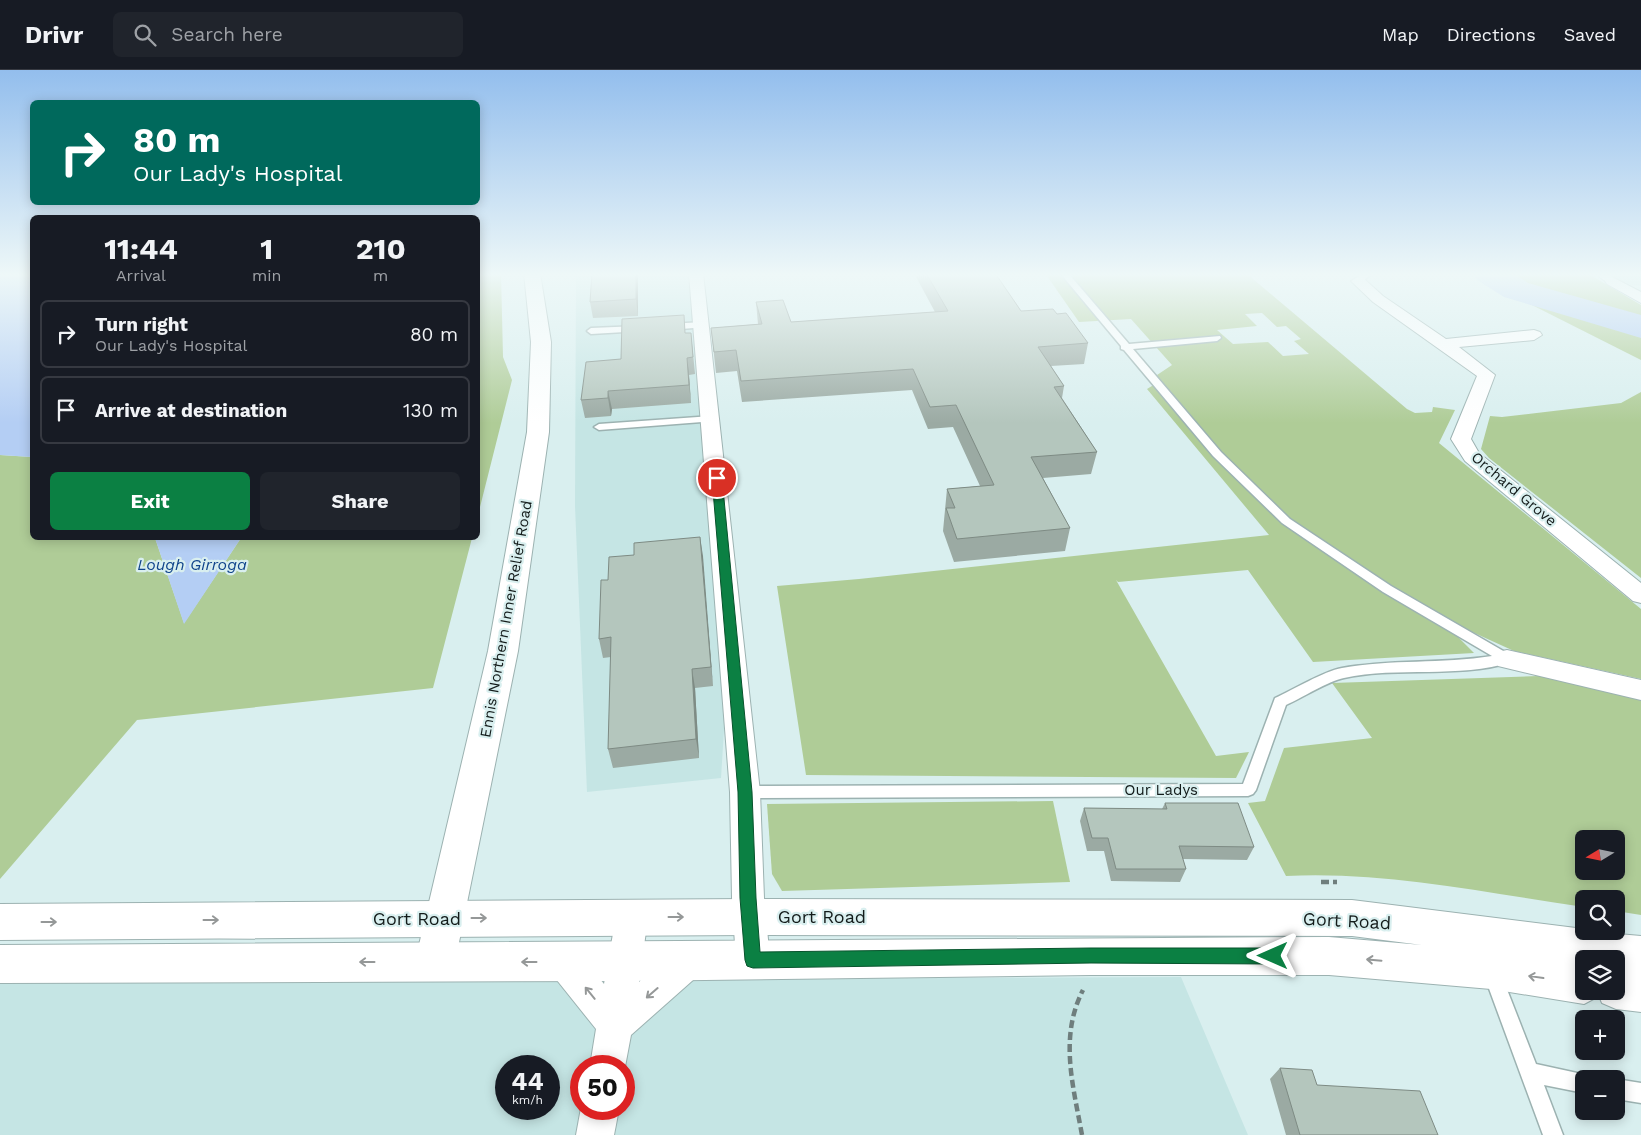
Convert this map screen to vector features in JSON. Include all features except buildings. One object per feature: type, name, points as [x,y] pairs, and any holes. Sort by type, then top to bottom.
[{"type":"main road","name":"Ennis Northern Inner Relief Road","points":[[435,962],[446,919],[503,651],[538,432],[542,342],[539,323]]},
{"type":"main road","name":"Gort Road","points":[[0,922],[632,917],[1352,918],[1474,932],[1641,955]]},
{"type":"main road","points":[[0,964],[626,962],[1091,956],[1329,956],[1491,970],[1575,983]]},
{"type":"main road","points":[[1625,990],[1641,992]]},
{"type":"street","name":"Orchard Grove","points":[[1412,323],[1486,375],[1460,439],[1472,457],[1641,594]]},
{"type":"street","points":[[703,325],[745,792],[753,960]]},
{"type":"street","points":[[1443,344],[1534,336]]},
{"type":"street","points":[[1508,659],[1641,690]]},
{"type":"street","points":[[610,1055],[632,917]]},
{"type":"street","points":[[615,1025],[688,961]]},
{"type":"street","points":[[564,962],[615,1025]]},
{"type":"street","points":[[595,1135],[598,1120]]},
{"type":"lane","points":[[1104,323],[1217,454],[1286,521],[1387,589],[1508,659]]},
{"type":"lane","points":[[660,328],[703,325]]},
{"type":"lane","points":[[591,331],[651,328]]},
{"type":"lane","points":[[1124,347],[1217,338]]},
{"type":"lane","points":[[599,427],[712,419]]},
{"type":"lane","name":"Our Ladys","points":[[745,792],[1248,790],[1280,702],[1341,673],[1395,668],[1460,666],[1508,659]]},
{"type":"lane","points":[[1474,932],[1491,970],[1553,1135]]},
{"type":"lane","points":[[1529,1073],[1575,1081]]},
{"type":"lane","points":[[1625,1090],[1641,1093]]},
{"type":"path","points":[[1082,1135],[1068,1048],[1074,1005],[1094,974],[1091,956]]},
{"type":"shaded area","points":[[576,323],[693,323],[727,683],[721,778],[587,792],[575,506]]},
{"type":"shaded area","points":[[1181,977],[1248,1135],[0,1135],[0,982]]},
{"type":"green space","points":[[480,323],[502,323],[503,357],[512,380],[480,507]]},
{"type":"green space","points":[[1134,323],[1254,323],[1257,326],[1217,330],[1233,344],[1268,342],[1283,356],[1309,354],[1294,341],[1301,339],[1286,326],[1277,327],[1272,323],[1305,323],[1407,409],[1415,413],[1432,412],[1433,407],[1455,410],[1439,443],[1641,609],[1641,679],[1514,651],[1437,616],[1474,653],[1313,662],[1248,570],[1118,582],[1116,580],[1216,756],[1249,752],[1236,778],[806,775],[777,586],[1269,535],[1147,389],[1160,381],[1157,375],[1172,365]]},
{"type":"green space","points":[[1567,323],[1641,323],[1641,360]]},
{"type":"green space","points":[[1641,392],[1641,578],[1489,458],[1481,449],[1490,416],[1502,417],[1621,403]]},
{"type":"green space","points":[[0,455],[30,457],[30,540],[156,540],[184,623],[240,540],[471,540],[433,688],[137,720],[0,879]]},
{"type":"green space","points":[[1539,676],[1641,697],[1641,915],[1625,912],[1625,890],[1575,890],[1575,906],[1398,880],[1323,875],[1286,876],[1248,803],[1265,801],[1284,748],[1372,738],[1332,683]]},
{"type":"green space","points":[[1053,801],[1070,882],[782,891],[772,874],[767,804]]},
{"type":"water","points":[[0,323],[30,323],[30,457],[0,455]]},
{"type":"water","name":"Lough Girroga","points":[[156,540],[240,540],[184,624]]},
{"type":"waterway","points":[[1629,323],[1641,327]]},
{"type":"route","points":[[717,478],[745,792],[748,898],[753,960],[1273,956]]}]
